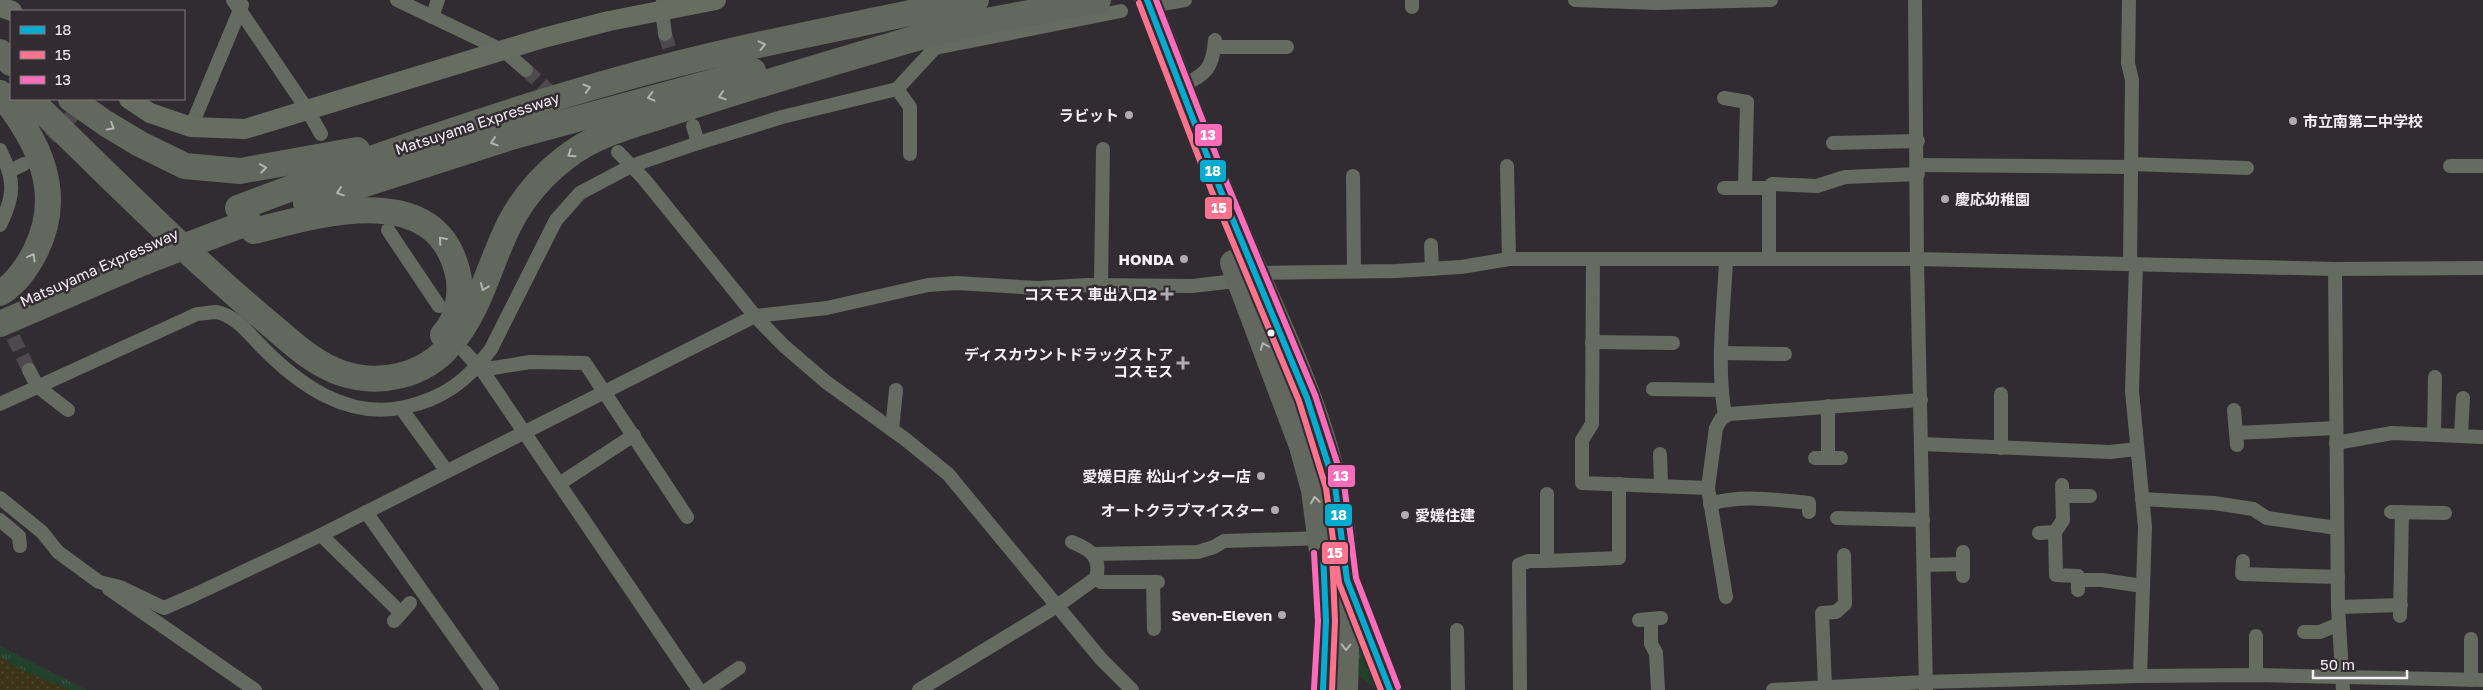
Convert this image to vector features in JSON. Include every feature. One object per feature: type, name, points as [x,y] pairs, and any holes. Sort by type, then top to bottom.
[{"type":"highway","name":"Matsuyama Expressway","points":[[0,324],[183,239],[511,136],[719,78],[924,26],[976,0]]},
{"type":"highway","points":[[31,100],[196,259],[304,352],[341,372],[379,378],[418,370],[436,360],[450,345],[470,319],[512,220],[537,184],[568,156],[588,143],[617,131],[786,76],[924,26],[965,24],[1098,0]]},
{"type":"highway","points":[[1155,2],[1181,86],[1220,189],[1302,446],[1314,490],[1332,537],[1345,690]]},
{"type":"highway","points":[[1125,5],[1247,275]]},
{"type":"highway","name":"Matsuyama Expressway","points":[[247,220],[440,134],[618,79],[733,51],[924,26]]},
{"type":"highway","points":[[0,37],[10,46]]},
{"type":"highway","points":[[0,52],[10,63]]},
{"type":"highway","points":[[0,69],[10,79]]},
{"type":"highway","points":[[0,93],[28,132],[40,159],[49,192],[46,227],[31,262],[6,290],[0,293]]},
{"type":"highway","points":[[48,100],[146,197],[236,281],[288,326],[334,356],[373,366],[399,363],[427,350],[448,330],[460,293],[455,262],[440,236],[429,227],[407,216],[388,211],[345,210],[247,220],[148,256]]},
{"type":"highway","points":[[72,100],[140,144],[185,166],[240,171],[440,134]]},
{"type":"highway","name":"Matsuyama Expressway","points":[[0,313],[64,281],[148,256]]},
{"type":"highway","points":[[1323,690],[1336,582]]},
{"type":"street","points":[[397,0],[504,51],[526,70]]},
{"type":"street","points":[[432,17],[438,0]]},
{"type":"street","points":[[130,100],[150,113],[191,127],[245,129],[662,5],[716,0]]},
{"type":"street","points":[[1155,2],[1185,0]]},
{"type":"street","points":[[1575,0],[1657,3],[1771,0]]},
{"type":"street","points":[[1916,0],[1917,259],[1926,686]]},
{"type":"street","points":[[2129,0],[2128,63],[2132,80],[2132,392],[2145,527],[2143,586],[2135,681]]},
{"type":"street","points":[[239,4],[321,134]]},
{"type":"street","points":[[191,127],[239,4]]},
{"type":"street","points":[[662,5],[665,34]]},
{"type":"street","points":[[897,89],[924,26],[1125,5]]},
{"type":"street","points":[[1181,86],[1197,80],[1209,68],[1215,43],[1287,48]]},
{"type":"street","points":[[0,404],[198,314],[217,312],[238,322],[282,367],[312,388],[357,408],[386,411],[420,404],[442,395],[460,384],[478,367],[504,327],[556,220],[580,193],[631,166],[698,143],[782,117],[897,89]]},
{"type":"street","points":[[897,89],[910,107],[910,154]]},
{"type":"street","points":[[1724,98],[1747,102],[1745,188]]},
{"type":"street","points":[[693,126],[698,143]]},
{"type":"street","points":[[1833,143],[1918,141]]},
{"type":"street","points":[[0,150],[10,171],[11,194],[0,224]]},
{"type":"street","points":[[1101,286],[1103,150]]},
{"type":"street","points":[[618,152],[644,179],[755,316],[783,345],[826,382],[948,474],[1124,688]]},
{"type":"street","points":[[10,171],[24,164]]},
{"type":"street","points":[[1507,166],[1509,259]]},
{"type":"street","points":[[1724,188],[1769,188],[1772,184],[1817,186],[1845,177],[1918,170],[2131,166],[2247,168]]},
{"type":"street","points":[[2450,166],[2483,166]]},
{"type":"street","points":[[1353,176],[1354,271]]},
{"type":"street","points":[[1769,188],[1769,259]]},
{"type":"street","points":[[388,230],[439,306]]},
{"type":"street","points":[[1431,245],[1432,269]]},
{"type":"street","points":[[98,582],[120,587],[164,608],[194,596],[366,512],[446,470],[755,316],[826,308],[928,285],[957,283],[1038,288],[1192,286],[1227,282],[1247,275],[1432,269],[1461,267],[1509,259],[1917,259],[2335,269],[2483,268]]},
{"type":"street","points":[[1593,259],[1592,424],[1582,440],[1582,483],[1708,488]]},
{"type":"street","points":[[1726,259],[1722,353],[1722,390],[1725,415],[1716,428],[1708,488],[1726,597]]},
{"type":"street","points":[[2335,269],[2338,607],[2343,684]]},
{"type":"street","points":[[1592,342],[1666,339]]},
{"type":"street","points":[[465,352],[478,367],[524,432],[699,690]]},
{"type":"street","points":[[1722,353],[1785,354]]},
{"type":"street","points":[[478,367],[493,368],[530,362],[585,363],[687,517]]},
{"type":"street","points":[[29,370],[37,386],[68,410]]},
{"type":"street","points":[[2434,435],[2436,377]]},
{"type":"street","points":[[1654,389],[1722,390]]},
{"type":"street","points":[[892,430],[896,390]]},
{"type":"street","points":[[2000,394],[2000,448]]},
{"type":"street","points":[[2461,436],[2463,398]]},
{"type":"street","points":[[1725,415],[1921,400]]},
{"type":"street","points":[[1828,406],[1828,458]]},
{"type":"street","points":[[401,408],[446,470]]},
{"type":"street","points":[[2234,410],[2236,439],[2336,428]]},
{"type":"street","points":[[2336,443],[2380,433],[2483,437]]},
{"type":"street","points":[[559,484],[634,436]]},
{"type":"street","points":[[1922,444],[2110,452],[2137,449]]},
{"type":"street","points":[[1660,454],[1661,486]]},
{"type":"street","points":[[1520,690],[1519,565],[1528,561],[1619,558],[1619,484]]},
{"type":"street","points":[[2090,496],[2063,491],[2063,520],[2055,532],[2056,575],[2078,576],[2078,586],[2102,580],[2143,586]]},
{"type":"street","points":[[1547,494],[1547,561]]},
{"type":"street","points":[[0,498],[42,532],[58,552],[98,582],[255,690]]},
{"type":"street","points":[[1710,504],[1735,498],[1792,501],[1809,503],[1809,512]]},
{"type":"street","points":[[2142,499],[2214,503],[2254,509],[2266,518],[2337,528]]},
{"type":"street","points":[[366,512],[492,690]]},
{"type":"street","points":[[2338,607],[2401,610],[2406,574],[2397,512],[2436,517]]},
{"type":"street","points":[[1837,518],[1923,520]]},
{"type":"street","points":[[0,520],[20,536],[20,546]]},
{"type":"street","points":[[2038,533],[2055,532]]},
{"type":"street","points":[[321,534],[402,612]]},
{"type":"street","points":[[1094,554],[1198,552],[1214,548],[1224,541],[1332,537]]},
{"type":"street","points":[[919,690],[1057,606],[1096,578],[1098,563],[1094,554],[1087,548],[1072,542]]},
{"type":"street","points":[[1825,687],[1822,613],[1836,612],[1844,604],[1851,572],[1844,555]]},
{"type":"street","points":[[2243,561],[2242,574],[2338,577]]},
{"type":"street","points":[[1924,565],[1963,564]]},
{"type":"street","points":[[1096,578],[1101,582],[1156,582],[1154,629]]},
{"type":"street","points":[[1336,582],[1362,615],[1390,690]]},
{"type":"street","points":[[1650,619],[1651,644],[1656,653],[1658,690]]},
{"type":"street","points":[[2304,632],[2320,632],[2339,624]]},
{"type":"street","points":[[1457,630],[1458,690]]},
{"type":"street","points":[[2256,636],[2256,675]]},
{"type":"street","points":[[1773,690],[1825,687],[2135,681],[2256,675],[2343,684],[2477,680],[2471,639]]},
{"type":"street","points":[[707,690],[739,668]]},
{"type":"green space","points":[[1356,617],[1378,686],[1375,688],[1354,672]]},
{"type":"green space","points":[[0,646],[87,690],[69,690],[16,667],[0,657]]},
{"type":"sand","points":[[0,657],[16,667],[69,690],[0,690]]},
{"type":"tunnel","points":[[665,34],[676,70]]},
{"type":"tunnel","points":[[526,70],[558,99]]},
{"type":"tunnel","points":[[35,153],[85,103]]},
{"type":"tunnel","points":[[4,318],[29,370]]},
{"type":"transit line","name":"18","points":[[1147,0],[1220,189],[1307,398],[1335,486],[1347,580],[1390,690]]},
{"type":"transit line","name":"13","points":[[1156,0],[1228,186],[1315,395],[1344,484],[1356,578],[1398,687]]},
{"type":"transit line","name":"15","points":[[1139,3],[1212,192],[1299,401],[1326,488],[1339,583],[1381,690]]},
{"type":"transit line","name":"15","points":[[1332,551],[1335,621],[1332,690]]},
{"type":"transit line","name":"18","points":[[1323,552],[1326,621],[1323,690]]},
{"type":"transit line","name":"13","points":[[1314,553],[1318,621],[1314,689]]},
{"type":"place","name":"ラビット","points":[[1129,115]]},
{"type":"place","name":"市立南第二中学校","points":[[2293,121]]},
{"type":"place","name":"慶応幼稚園","points":[[1945,199]]},
{"type":"place","name":"HONDA","points":[[1184,259]]},
{"type":"place","name":"コスモス 車出入口2","points":[[1167,294]]},
{"type":"place","name":"ディスカウントドラッグストア コスモス","points":[[1183,363]]},
{"type":"place","name":"愛媛日産 松山インター店","points":[[1261,476]]},
{"type":"place","name":"オートクラブマイスター","points":[[1275,510]]},
{"type":"place","name":"愛媛住建","points":[[1405,515]]},
{"type":"place","name":"Seven-Eleven","points":[[1282,615]]}]
